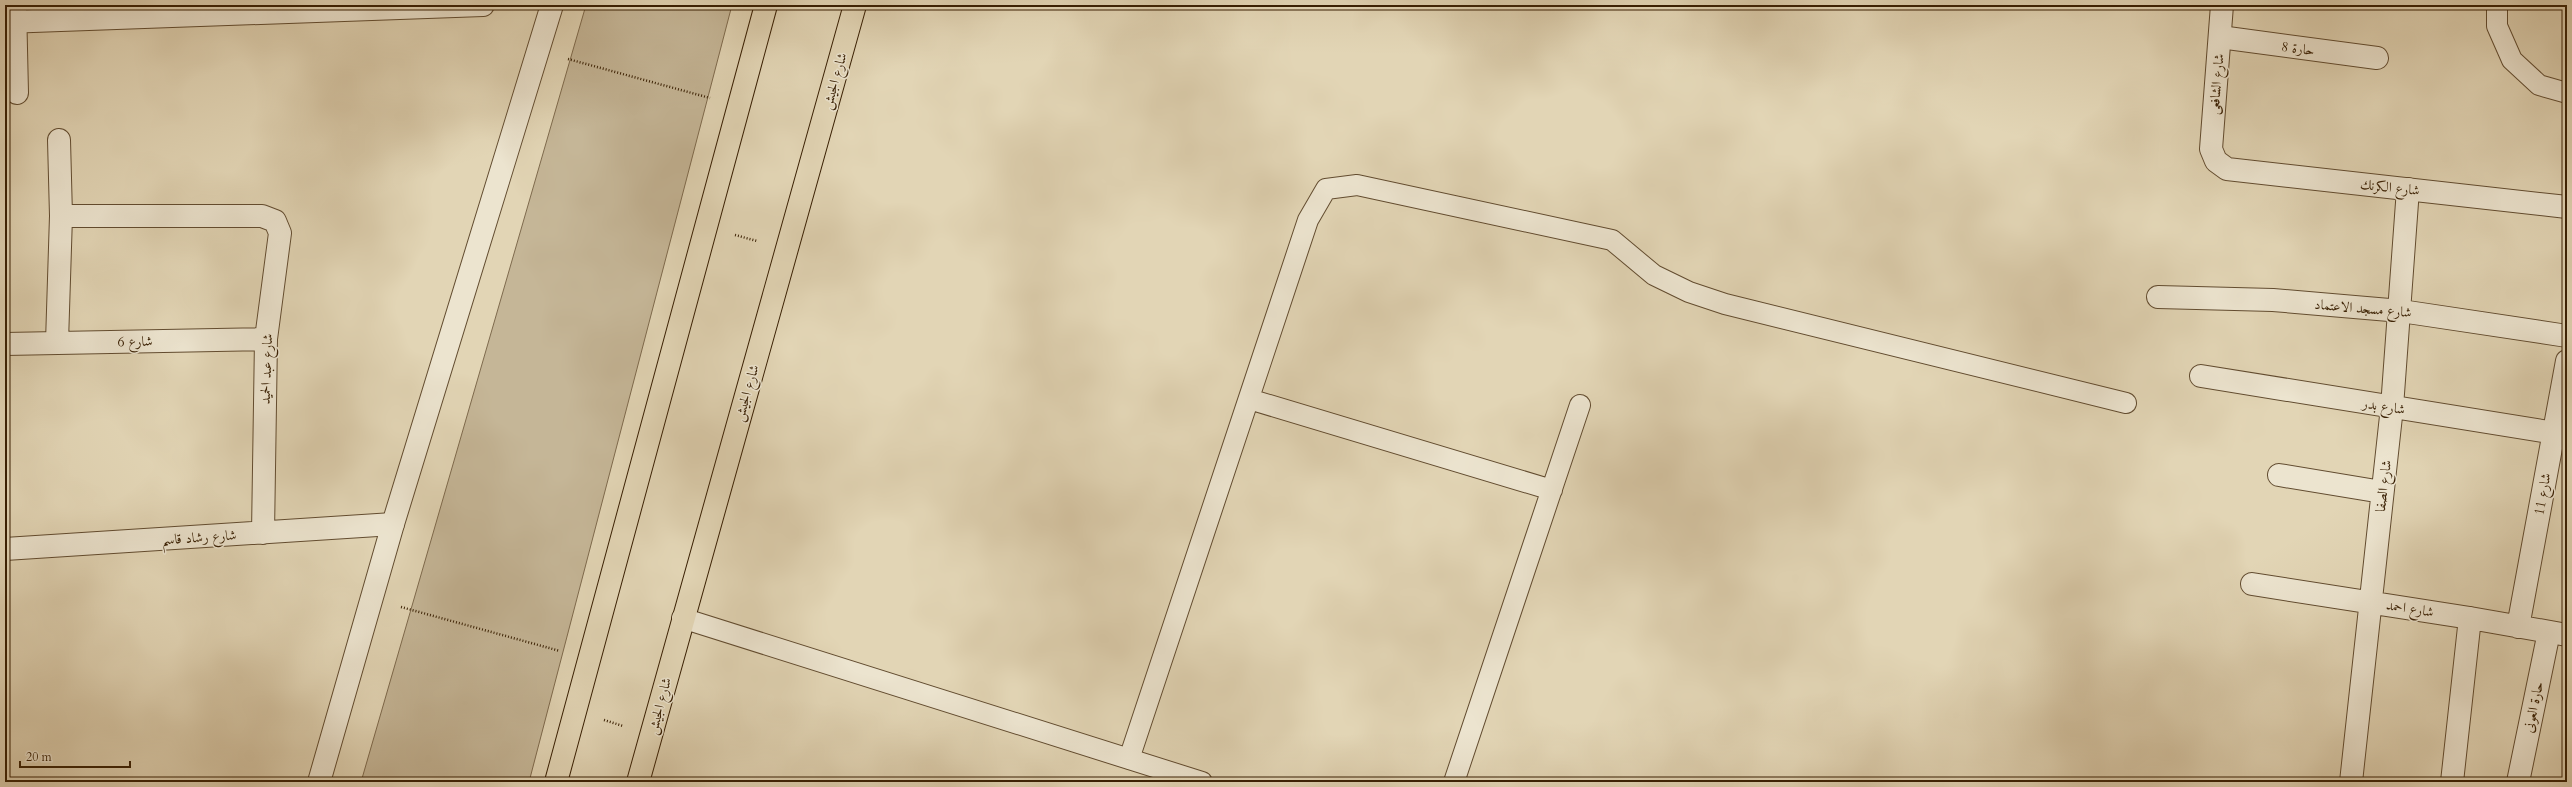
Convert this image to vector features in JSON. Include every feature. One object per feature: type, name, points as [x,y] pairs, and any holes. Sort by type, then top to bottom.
[{"type":"main road","points":[[556,782],[766,5]]},
{"type":"main road","name":"شارع الجيش","points":[[638,782],[682,618],[855,5]]},
{"type":"street","points":[[17,93],[12,16],[483,5]]},
{"type":"street","points":[[320,782],[393,524],[552,5]]},
{"type":"street","name":"شارع الشافعى","points":[[2216,161],[2211,149],[2222,5]]},
{"type":"street","name":"حارة 8","points":[[2220,37],[2377,58]]},
{"type":"street","points":[[57,342],[61,216],[59,140]]},
{"type":"street","name":"شارع الكرنك","points":[[2216,161],[2227,169],[2240,172],[2567,207]]},
{"type":"street","name":"شارع الصفا","points":[[2352,782],[2392,407],[2401,311],[2408,189]]},
{"type":"street","name":"شارع عبد الحميد","points":[[61,216],[262,216],[275,221],[280,233],[266,338],[263,533]]},
{"type":"street","name":"شارع مسجد الاعتماد","points":[[2158,297],[2273,300],[2401,311],[2567,336]]},
{"type":"street","name":"شارع 6","points":[[5,344],[266,338]]},
{"type":"street","name":"شارع 11","points":[[2518,627],[2560,434],[2567,361]]},
{"type":"street","name":"شارع بدر","points":[[2200,376],[2560,434]]},
{"type":"street","points":[[2279,476],[2382,492]]},
{"type":"street","name":"شارع رشاد قاسم","points":[[5,549],[393,524]]},
{"type":"street","name":"شارع احمد","points":[[2252,584],[2470,618],[2558,634]]},
{"type":"street","points":[[2452,782],[2470,618]]},
{"type":"street","name":"حارة العونى","points":[[2518,782],[2558,634]]},
{"type":"lane","points":[[2497,5],[2496,26],[2512,60],[2539,85],[2567,93]]},
{"type":"lane","points":[[1129,759],[1308,220],[1326,188],[1357,185],[1612,240],[1654,275],[1689,292],[1725,304],[2126,403]]},
{"type":"lane","points":[[1249,399],[1552,490]]},
{"type":"lane","points":[[1454,782],[1580,405]]},
{"type":"lane","points":[[682,618],[1202,782]]},
{"type":"path","points":[[539,50],[739,106]]},
{"type":"path","points":[[706,228],[787,249]]},
{"type":"path","points":[[372,598],[590,659]]},
{"type":"path","points":[[575,712],[652,734]]},
{"type":"shaded area","points":[[586,5],[732,5],[529,782],[361,782]]}]
